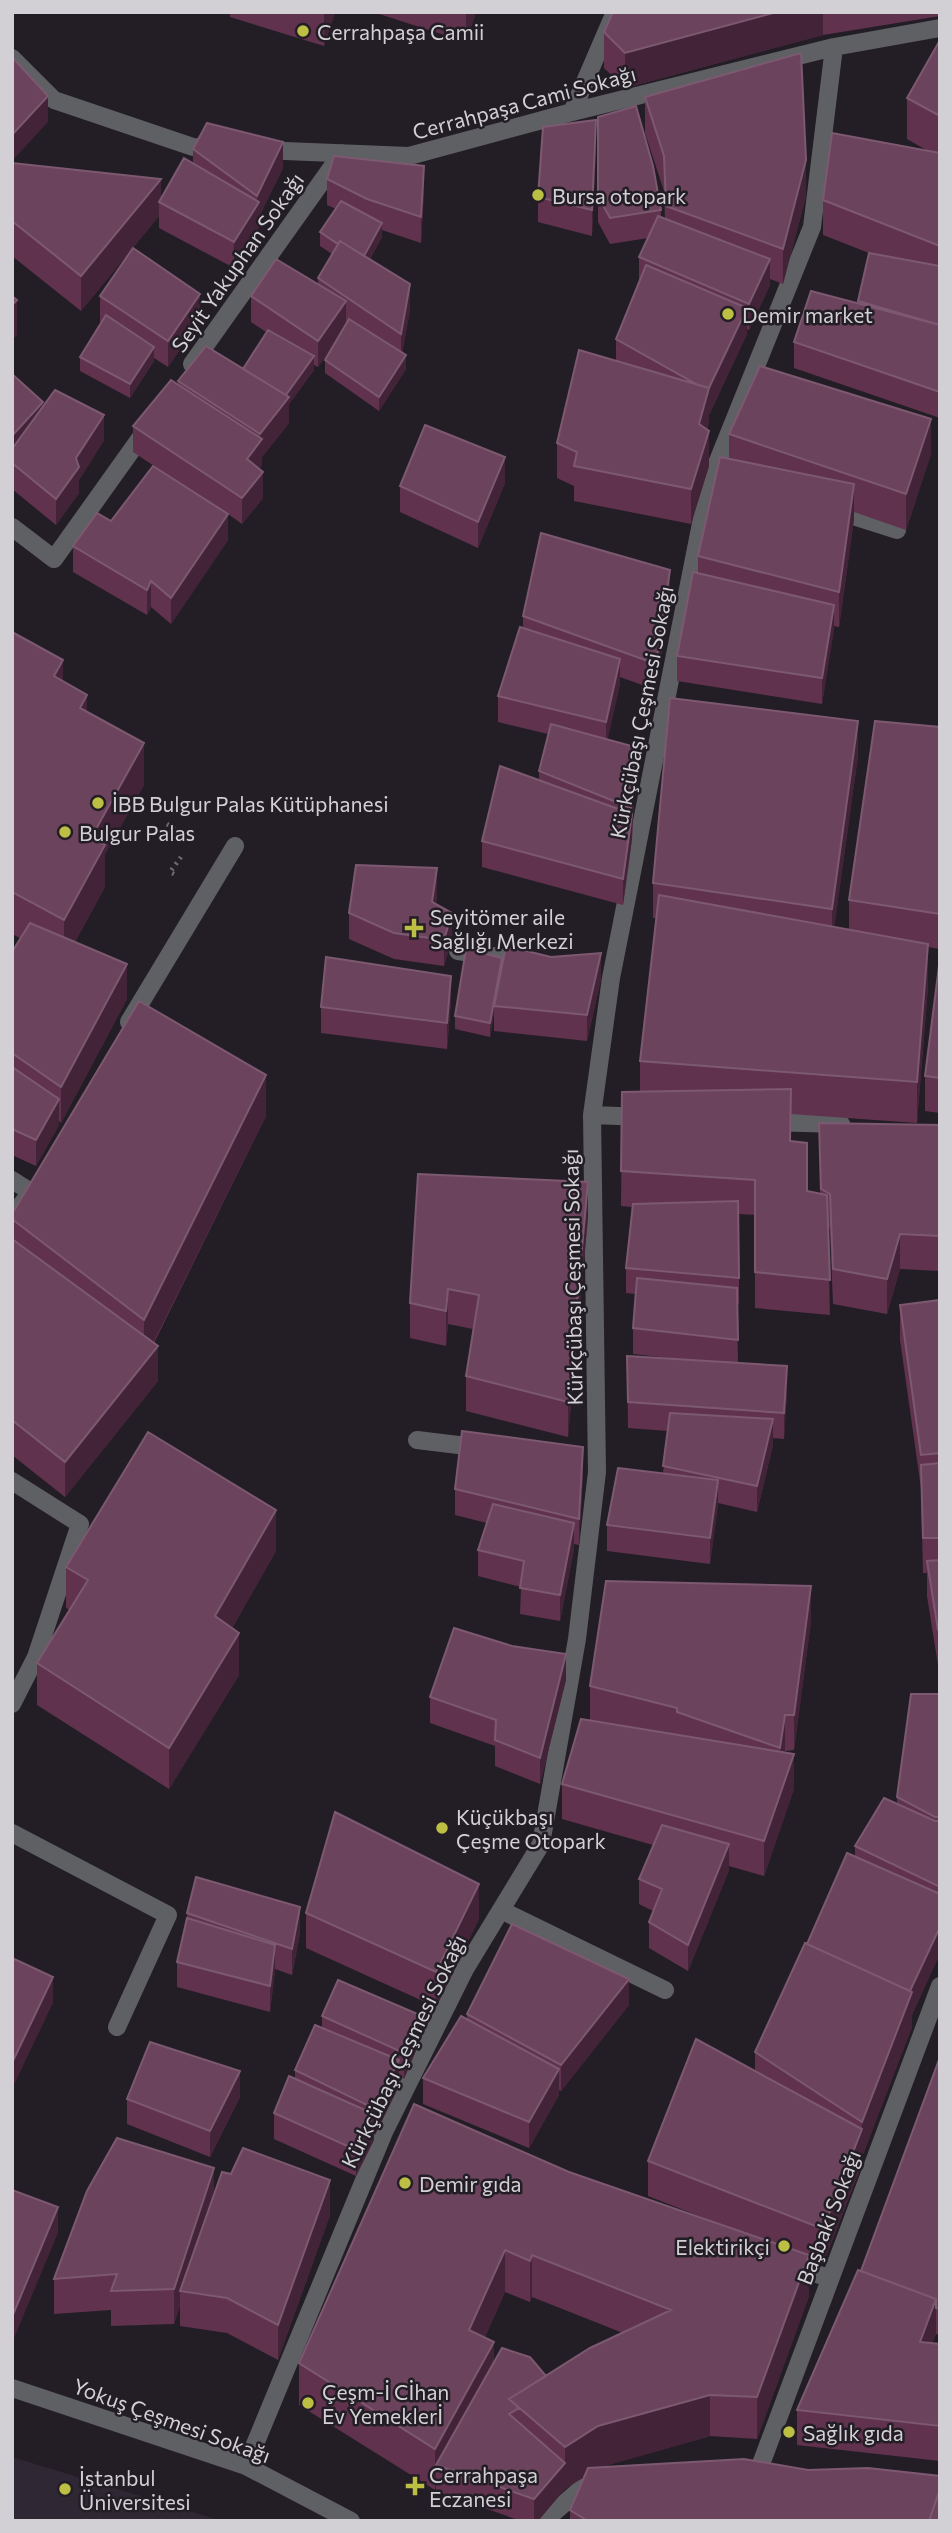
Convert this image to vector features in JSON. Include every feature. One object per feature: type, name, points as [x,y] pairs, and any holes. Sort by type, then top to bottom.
[{"type":"street","points":[[572,112],[615,12]]},
{"type":"street","name":"Cerrahpaşa Cami Sokağı","points":[[12,58],[54,100],[192,147],[409,156],[572,112],[834,47],[940,28]]},
{"type":"street","name":"Kürkçübaşı Çeşmesi Sokağı","points":[[246,2466],[465,1969],[541,1844],[577,1639],[590,1461],[592,1115],[606,973],[707,497],[720,475],[812,227],[834,47]]},
{"type":"street","name":"Seyit Yakuphan Sokağı","points":[[182,379],[342,153]]},
{"type":"street","points":[[12,527],[54,559],[158,412]]},
{"type":"street","points":[[818,505],[897,530]]},
{"type":"street","points":[[121,1037],[235,846]]},
{"type":"street","points":[[458,951],[548,964]]},
{"type":"street","points":[[592,1115],[662,1118]]},
{"type":"street","points":[[745,1121],[856,1125]]},
{"type":"street","points":[[12,1180],[34,1186],[12,1217]]},
{"type":"street","points":[[417,1440],[500,1450]]},
{"type":"street","points":[[12,1480],[80,1524],[36,1657],[12,1704]]},
{"type":"street","points":[[12,1833],[168,1915],[117,2027]]},
{"type":"street","points":[[501,1910],[665,1990]]},
{"type":"street","name":"Başbaki Sokağı","points":[[761,2466],[940,1986]]},
{"type":"street","points":[[764,2257],[829,2278]]},
{"type":"street","name":"Yokuş Çeşmesi Sokağı","points":[[12,2388],[246,2466],[351,2521]]},
{"type":"street","points":[[544,2521],[582,2488],[624,2483]]},
{"type":"path","points":[[167,824],[192,840]]},
{"type":"shaded area","name":"İstanbul Üniversitesi","points":[[12,2457],[222,2521],[12,2521]]},
{"type":"building","points":[[613,12],[777,12],[625,53],[604,32]]},
{"type":"building","points":[[940,40],[940,116],[907,98]]},
{"type":"building","points":[[801,53],[806,160],[783,249],[666,206],[664,156],[645,97]]},
{"type":"building","points":[[12,57],[48,96],[12,135]]},
{"type":"building","points":[[636,106],[653,166],[661,210],[610,218],[598,196],[598,117]]},
{"type":"building","points":[[596,120],[592,210],[538,197],[543,127]]},
{"type":"building","points":[[207,123],[283,142],[257,196],[193,149]]},
{"type":"building","points":[[832,133],[940,153],[940,246],[823,200]]},
{"type":"building","points":[[334,156],[424,166],[421,217],[367,199],[327,179]]},
{"type":"building","points":[[184,158],[259,202],[234,242],[159,202]]},
{"type":"building","points":[[12,163],[161,179],[81,276],[12,221]]},
{"type":"building","points":[[341,201],[382,223],[364,256],[320,232]]},
{"type":"building","points":[[658,216],[770,259],[749,304],[639,257]]},
{"type":"building","points":[[340,241],[410,284],[401,334],[318,278]]},
{"type":"building","points":[[133,248],[200,294],[168,341],[100,296]]},
{"type":"building","points":[[869,253],[940,266],[940,325],[858,301]]},
{"type":"building","points":[[276,259],[346,301],[318,341],[251,296]]},
{"type":"building","points":[[646,265],[747,308],[709,388],[698,385],[616,339]]},
{"type":"building","points":[[811,291],[940,325],[940,392],[794,342]]},
{"type":"building","points":[[106,315],[154,347],[130,384],[80,357]]},
{"type":"building","points":[[349,319],[406,355],[379,397],[325,360]]},
{"type":"building","points":[[268,330],[314,356],[286,395],[243,369]]},
{"type":"building","points":[[206,346],[289,397],[260,434],[178,381]]},
{"type":"building","points":[[579,350],[709,388],[699,424],[709,431],[691,489],[574,466],[577,452],[557,443]]},
{"type":"building","points":[[760,366],[931,419],[906,494],[729,434]]},
{"type":"building","points":[[12,374],[43,402],[12,436]]},
{"type":"building","points":[[171,380],[262,439],[247,459],[263,472],[242,498],[133,426]]},
{"type":"building","points":[[55,390],[104,415],[76,458],[79,467],[56,499],[12,463],[12,449]]},
{"type":"building","points":[[425,425],[505,457],[478,522],[400,486]]},
{"type":"building","points":[[720,457],[854,484],[839,592],[698,556]]},
{"type":"building","points":[[153,466],[228,514],[171,598],[151,581],[147,590],[73,546],[97,513],[111,521]]},
{"type":"building","points":[[541,533],[670,570],[656,664],[523,616]]},
{"type":"building","points":[[693,572],[834,605],[822,678],[677,656]]},
{"type":"building","points":[[520,627],[620,659],[606,722],[498,696]]},
{"type":"building","name":"Bulgur Palas","points":[[12,632],[63,660],[54,676],[87,695],[80,708],[144,743],[91,838],[105,845],[64,920],[12,892]]},
{"type":"building","points":[[670,698],[858,721],[832,909],[653,883]]},
{"type":"building","points":[[875,721],[940,727],[940,914],[849,900]]},
{"type":"building","points":[[551,724],[635,747],[631,808],[539,771]]},
{"type":"building","points":[[500,766],[632,814],[623,879],[482,841]]},
{"type":"building","points":[[356,865],[437,868],[432,902],[452,913],[444,940],[394,933],[349,913]]},
{"type":"building","points":[[659,895],[928,944],[917,1082],[640,1061]]},
{"type":"building","points":[[30,923],[127,964],[61,1087],[12,1053],[12,952]]},
{"type":"building","points":[[506,946],[551,957],[601,953],[587,1015],[494,1006]]},
{"type":"building","points":[[466,949],[502,958],[490,1023],[455,1016]]},
{"type":"building","points":[[326,957],[451,976],[447,1023],[321,1007]]},
{"type":"building","points":[[940,958],[940,1078],[925,1076]]},
{"type":"building","points":[[139,1001],[266,1075],[144,1320],[12,1219],[12,1214]]},
{"type":"building","points":[[12,1067],[59,1099],[36,1140],[12,1129]]},
{"type":"building","points":[[791,1089],[790,1141],[807,1143],[807,1191],[827,1195],[830,1280],[755,1272],[755,1180],[621,1171],[622,1092]]},
{"type":"building","points":[[819,1123],[940,1125],[940,1236],[900,1234],[887,1279],[833,1269],[830,1194],[821,1189]]},
{"type":"building","points":[[418,1174],[588,1182],[568,1402],[466,1376],[479,1295],[448,1289],[446,1311],[410,1303]]},
{"type":"building","points":[[738,1201],[739,1278],[626,1268],[633,1204]]},
{"type":"building","points":[[12,1239],[158,1346],[65,1462],[12,1420]]},
{"type":"building","points":[[637,1278],[737,1288],[738,1340],[633,1328]]},
{"type":"building","points":[[940,1300],[940,1453],[921,1455],[900,1305]]},
{"type":"building","points":[[627,1356],[787,1366],[784,1413],[628,1402]]},
{"type":"building","points":[[670,1413],[773,1419],[757,1486],[663,1466]]},
{"type":"building","points":[[462,1431],[583,1447],[579,1519],[455,1489]]},
{"type":"building","points":[[148,1432],[276,1510],[215,1616],[239,1633],[169,1748],[37,1663],[88,1580],[66,1567]]},
{"type":"building","points":[[940,1463],[940,1538],[923,1538],[921,1465]]},
{"type":"building","points":[[618,1468],[718,1480],[710,1538],[607,1525]]},
{"type":"building","points":[[493,1504],[574,1523],[560,1595],[520,1588],[524,1561],[478,1550]]},
{"type":"building","points":[[940,1560],[940,1631],[927,1561]]},
{"type":"building","points":[[606,1581],[811,1586],[794,1715],[785,1715],[780,1748],[677,1712],[677,1708],[590,1686]]},
{"type":"building","points":[[454,1628],[512,1646],[566,1654],[540,1758],[495,1740],[496,1720],[430,1697]]},
{"type":"building","points":[[911,1694],[940,1694],[940,1817],[935,1817],[897,1797]]},
{"type":"building","points":[[581,1719],[794,1754],[764,1841],[562,1784]]},
{"type":"building","points":[[884,1798],[940,1821],[940,1887],[855,1846]]},
{"type":"building","points":[[335,1812],[479,1884],[436,1972],[306,1913]]},
{"type":"building","points":[[662,1825],[729,1844],[688,1945],[649,1922],[662,1889],[639,1879]]},
{"type":"building","points":[[847,1853],[940,1894],[940,1927],[910,1991],[807,1944]]},
{"type":"building","points":[[196,1877],[300,1907],[292,1949],[187,1913]]},
{"type":"building","points":[[187,1918],[275,1945],[270,1986],[177,1962]]},
{"type":"building","points":[[512,1924],[629,1979],[561,2065],[467,2014]]},
{"type":"building","points":[[805,1943],[912,1992],[862,2122],[755,2052]]},
{"type":"building","points":[[12,1958],[53,1977],[12,2063]]},
{"type":"building","points":[[338,1980],[420,2015],[404,2053],[322,2016]]},
{"type":"building","points":[[461,2016],[559,2069],[529,2122],[423,2078]]},
{"type":"building","points":[[315,2025],[399,2060],[375,2109],[295,2070]]},
{"type":"building","points":[[696,2039],[862,2129],[823,2229],[648,2161]]},
{"type":"building","points":[[150,2042],[240,2071],[210,2131],[127,2099]]},
{"type":"building","points":[[940,2057],[940,2309],[936,2308],[936,2299],[861,2271]]},
{"type":"building","points":[[289,2076],[374,2114],[356,2150],[274,2113]]},
{"type":"building","points":[[414,2104],[569,2172],[809,2255],[757,2397],[710,2395],[598,2426],[565,2447],[509,2399],[590,2348],[671,2310],[532,2255],[530,2261],[505,2250],[469,2330],[494,2342],[435,2449],[299,2363]]},
{"type":"building","points":[[117,2138],[214,2168],[174,2289],[111,2291],[117,2274],[54,2279],[87,2191]]},
{"type":"building","points":[[243,2148],[330,2180],[278,2325],[227,2298],[180,2291],[222,2172],[231,2174]]},
{"type":"building","points":[[12,2190],[58,2207],[12,2317]]},
{"type":"building","points":[[858,2270],[936,2299],[920,2342],[940,2344],[940,2426],[797,2410]]},
{"type":"building","points":[[502,2348],[530,2357],[546,2376],[509,2399],[519,2408],[509,2414],[565,2463],[534,2499],[436,2465]]},
{"type":"building","points":[[744,2459],[808,2470],[868,2468],[940,2476],[940,2489],[929,2521],[588,2521],[570,2510],[588,2468]]},
{"type":"building","points":[[940,2489],[940,2521],[929,2521]]},
{"type":"place","name":"Cerrahpaşa Camii","points":[[303,31]]},
{"type":"place","name":"Bursa otopark","points":[[538,195]]},
{"type":"place","name":"Demir market","points":[[728,314]]},
{"type":"place","name":"İBB Bulgur Palas Kütüphanesi","points":[[98,803]]},
{"type":"place","name":"Bulgur Palas","points":[[65,832]]},
{"type":"place","name":"Seyitömer aile Sağlığı Merkezi","points":[[414,928]]},
{"type":"place","name":"Küçükbaşı Çeşme Otopark","points":[[442,1828]]},
{"type":"place","name":"Demir gıda","points":[[405,2183]]},
{"type":"place","name":"Elektirikçi","points":[[784,2246]]},
{"type":"place","name":"Çeşm-İ Cİhan Ev Yemeklerİ","points":[[308,2403]]},
{"type":"place","name":"Sağlık gıda","points":[[789,2432]]},
{"type":"place","name":"Cerrahpaşa Eczanesi","points":[[415,2486]]},
{"type":"place","name":"İstanbul Üniversitesi","points":[[65,2489]]}]
